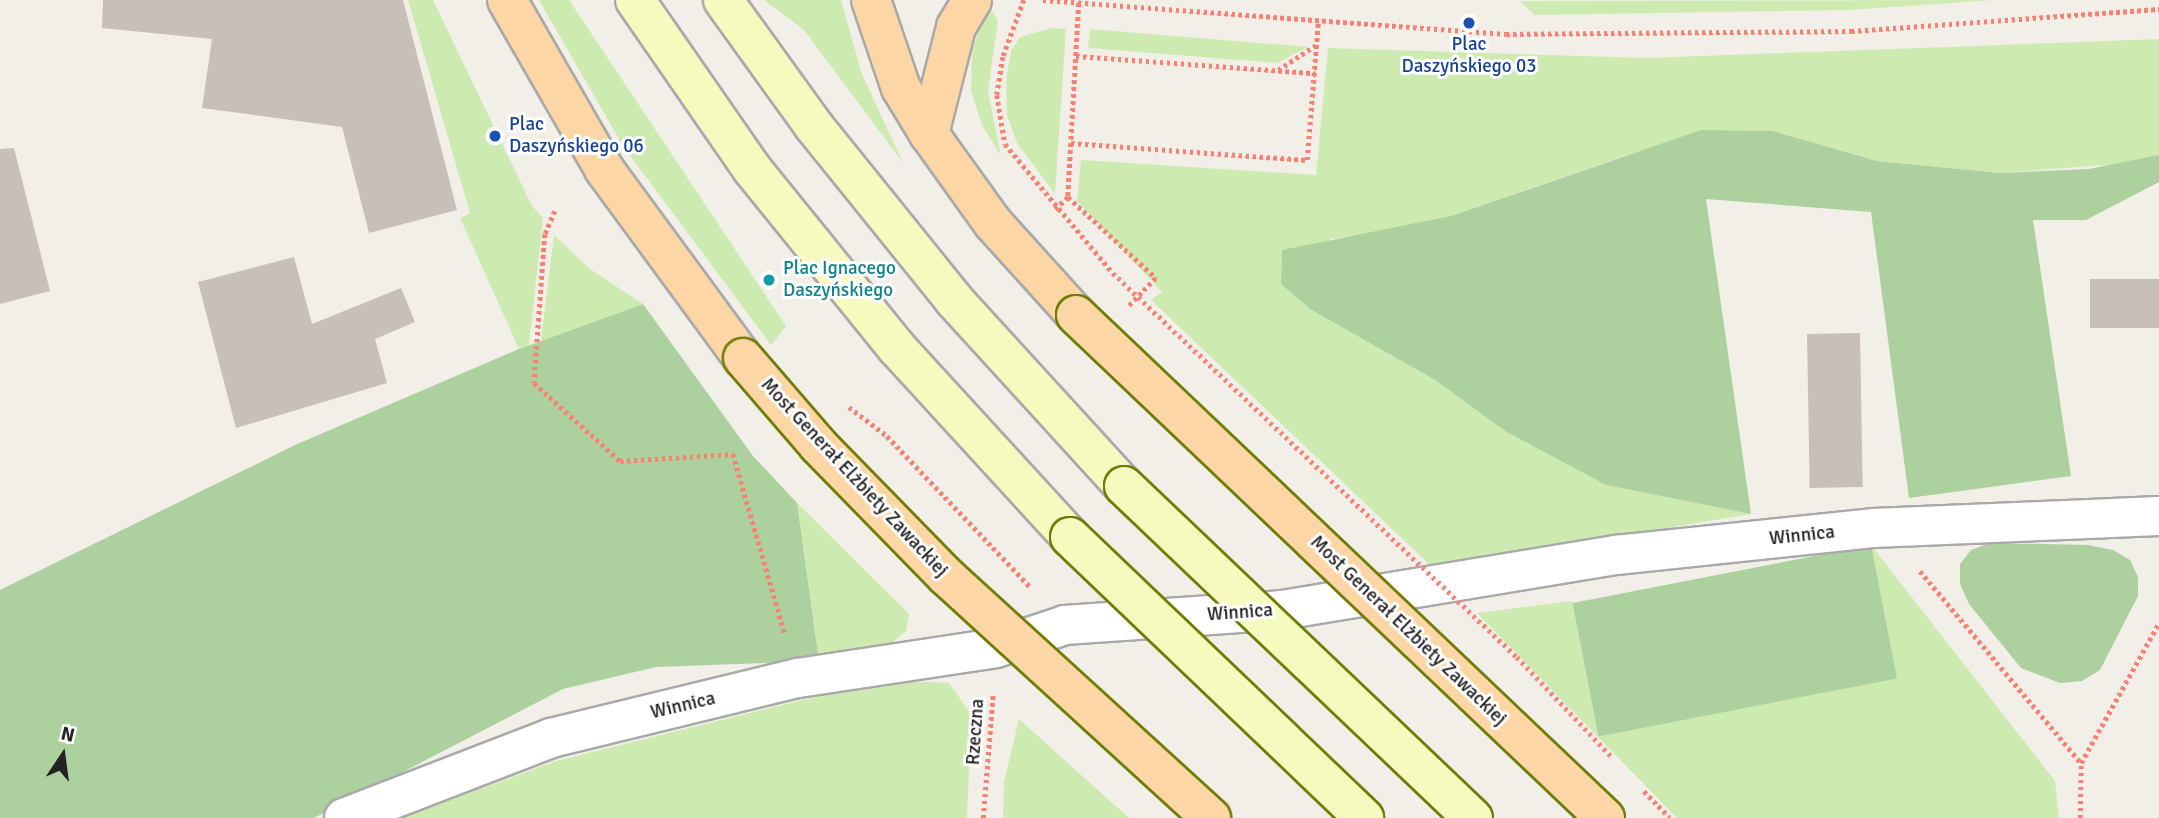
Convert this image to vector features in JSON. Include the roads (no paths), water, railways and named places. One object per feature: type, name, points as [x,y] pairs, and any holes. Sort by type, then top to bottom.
[{"type":"main road","name":"Most Generał Elżbiety Zawackiej","points":[[507,0],[556,88],[646,231],[743,358],[818,445],[946,576],[1210,818]]},
{"type":"main road","name":"Most Generał Elżbiety Zawackiej","points":[[871,0],[901,88],[929,134],[993,223],[1076,315],[1605,818]]},
{"type":"main road","points":[[929,134],[956,27],[972,0]]},
{"type":"street","points":[[635,0],[752,169],[897,348],[1070,537],[1364,818]]},
{"type":"street","points":[[723,0],[813,125],[954,300],[1124,486],[1473,818]]},
{"type":"street","name":"Winnica","points":[[344,818],[551,738],[798,678],[996,648],[1065,625],[1283,610],[1616,555],[1873,528],[2159,516]]},
{"type":"place","name":"Plac Daszyńskiego 03","points":[[1469,23]]},
{"type":"place","name":"Plac Daszyńskiego 06","points":[[495,136]]},
{"type":"place","name":"Plac Ignacego Daszyńskiego","points":[[769,280]]}]
